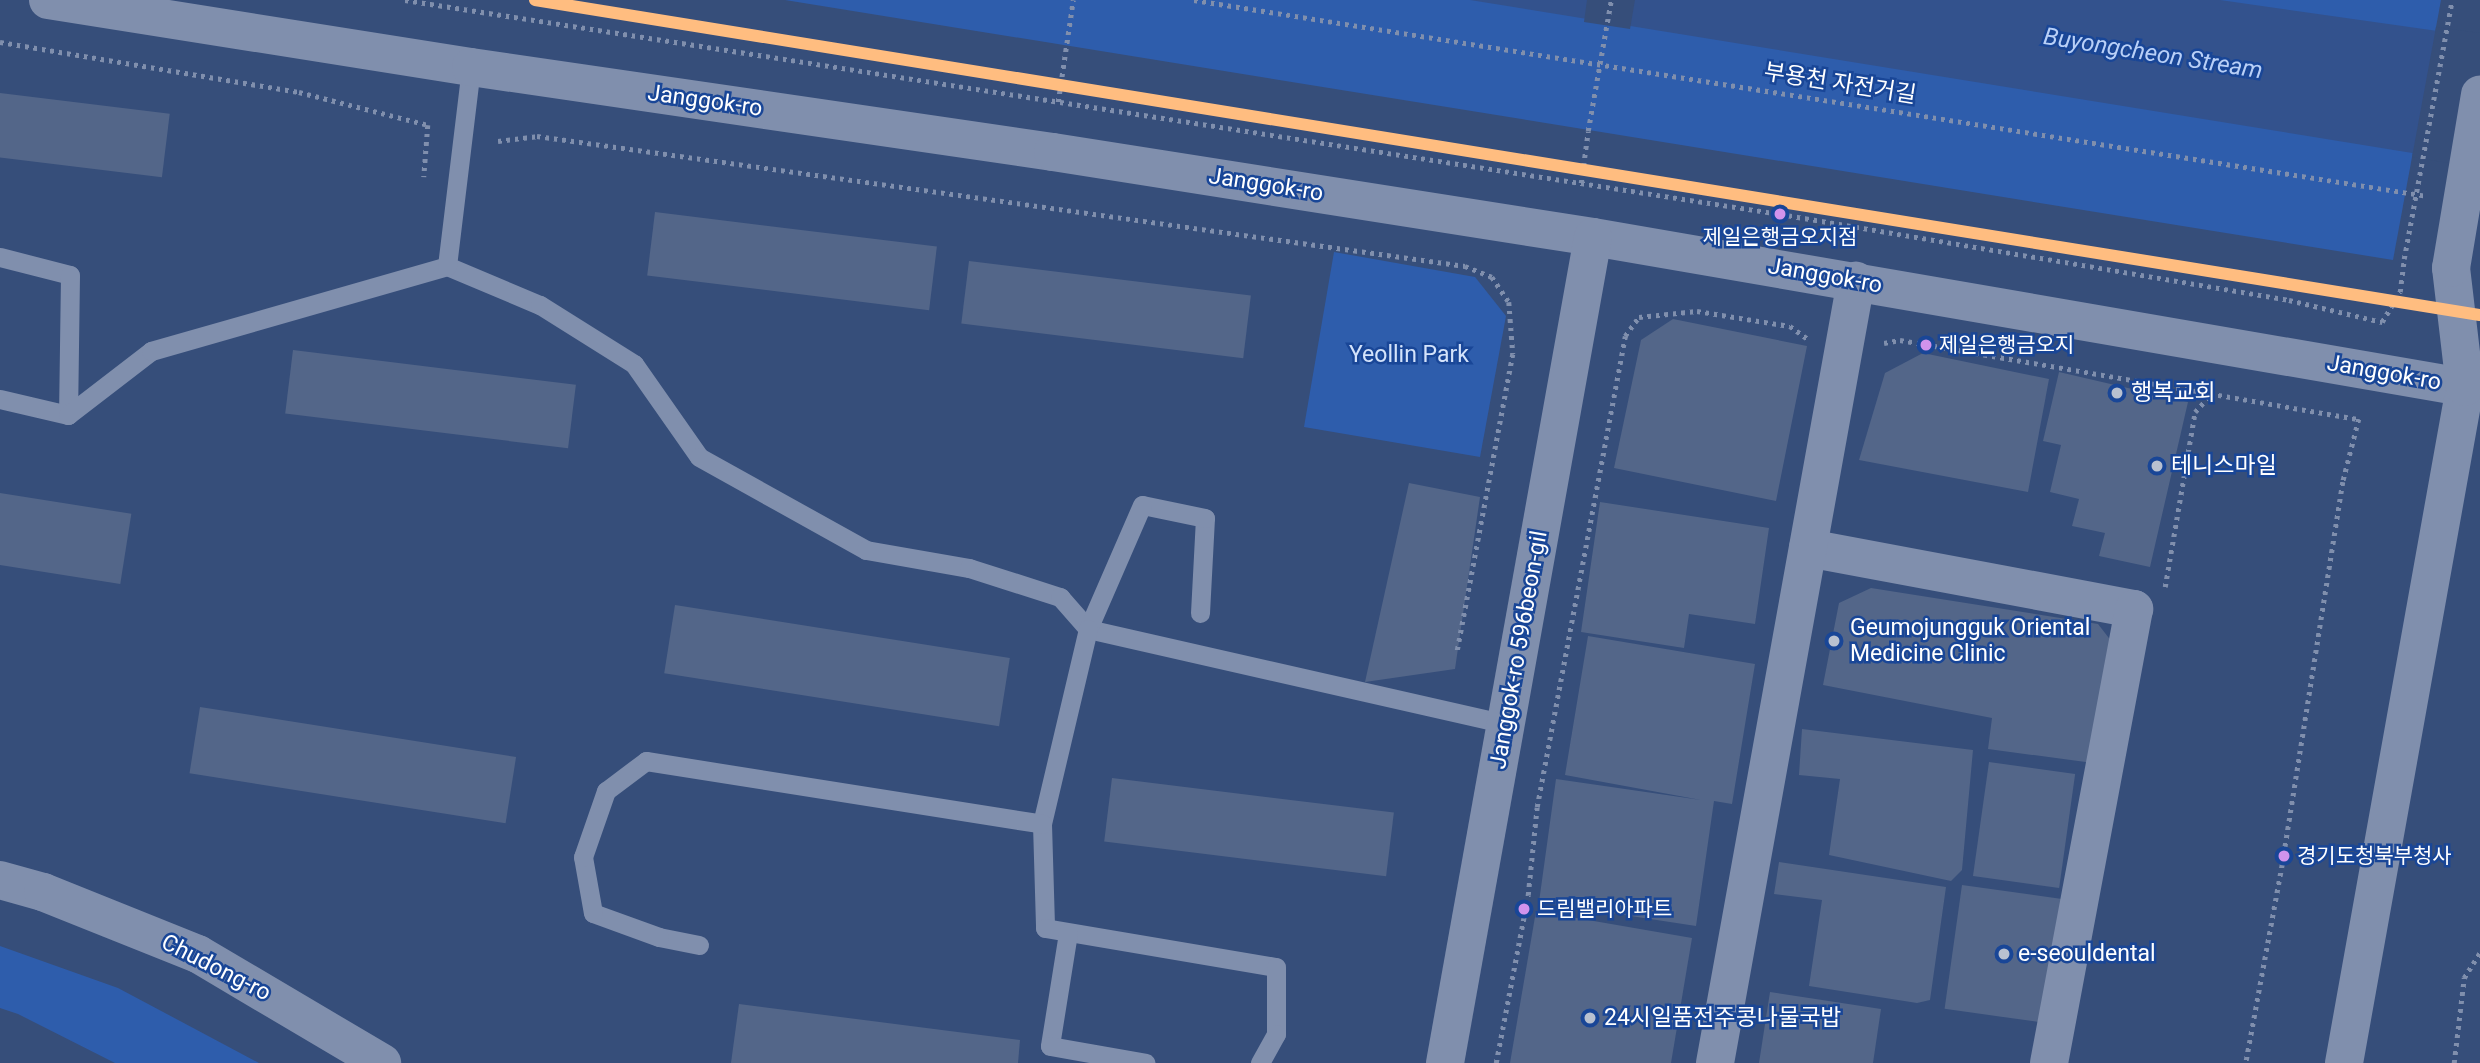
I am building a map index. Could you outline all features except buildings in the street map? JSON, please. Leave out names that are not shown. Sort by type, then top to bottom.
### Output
[{"type":"street","name":"Janggok-ro","points":[[48,0],[471,67],[1053,152],[2475,379]]},
{"type":"street","points":[[2344,1063],[2475,379],[2451,268],[2480,94]]},
{"type":"street","name":"Janggok-ro 596beon-gil","points":[[1445,1063],[1593,237]]},
{"type":"street","points":[[1715,1063],[1856,281]]},
{"type":"street","points":[[1808,548],[2134,609],[2049,1063]]},
{"type":"street","name":"Chudong-ro","points":[[0,880],[43,892],[198,954],[382,1063]]},
{"type":"lane","points":[[447,266],[471,67]]},
{"type":"lane","points":[[0,257],[70,275],[68,415]]},
{"type":"lane","points":[[68,415],[151,351],[447,266],[540,305],[634,364],[699,457],[866,550],[969,568],[1060,597],[1088,629],[1506,724]]},
{"type":"lane","points":[[0,400],[68,415]]},
{"type":"lane","points":[[1200,613],[1205,518],[1142,505],[1088,629],[1042,824],[1045,928],[1276,967],[1276,1034],[1260,1063]]},
{"type":"lane","points":[[699,945],[659,937],[593,913],[583,857],[606,792],[646,761],[1042,824]]},
{"type":"lane","points":[[1068,933],[1050,1046],[1146,1063]]},
{"type":"path","points":[[405,0],[1580,183],[2276,298],[2382,322],[2400,292],[2452,0]]},
{"type":"path","points":[[1058,102],[1073,0]]},
{"type":"path","name":"부용천 자전거길","points":[[1194,0],[2438,198]]},
{"type":"path","points":[[1580,183],[1611,0]]},
{"type":"path","points":[[0,42],[299,92],[428,125],[424,177]]},
{"type":"path","points":[[498,141],[537,136],[1465,267],[1492,277],[1509,302],[1513,354],[1457,653]]},
{"type":"path","points":[[1496,1063],[1528,895],[1537,807],[1625,335],[1639,317],[1696,311],[1790,326],[1818,347]]},
{"type":"path","points":[[1879,344],[1900,340],[2359,419],[2343,482],[2284,856],[2246,1063]]},
{"type":"path","points":[[2454,1063],[2464,978],[2480,952]]},
{"type":"green space","points":[[785,0],[2441,0],[2393,260]]},
{"type":"green space","name":"Yeollin Park","points":[[1334,252],[1475,277],[1506,316],[1480,457],[1304,427]]},
{"type":"green space","points":[[0,946],[118,988],[259,1063],[115,1063],[18,1014],[0,1008]]},
{"type":"water","name":"Buyongcheon Stream","points":[[1470,0],[2220,0],[2480,37],[2480,164]]},
{"type":"pier","points":[[1587,0],[1635,0],[1630,29],[1584,22]]},
{"type":"pier","points":[[2436,27],[2480,33],[2480,168],[2412,157]]},
{"type":"transit line","points":[[535,0],[2480,315]]},
{"type":"place","name":"제일은행금오지점","points":[[1780,214]]},
{"type":"place","name":"제일은행금오지","points":[[1926,345]]},
{"type":"place","name":"행복교회","points":[[2117,393]]},
{"type":"place","name":"테니스마일","points":[[2157,466]]},
{"type":"place","name":"Geumojungguk Oriental Medicine Clinic","points":[[1834,641]]},
{"type":"place","name":"경기도청북부청사","points":[[2284,856]]},
{"type":"place","name":"드림밸리아파트","points":[[1524,909]]},
{"type":"place","name":"e-seouldental","points":[[2004,954]]},
{"type":"place","name":"24시일품전주콩나물국밥","points":[[1590,1018]]}]
